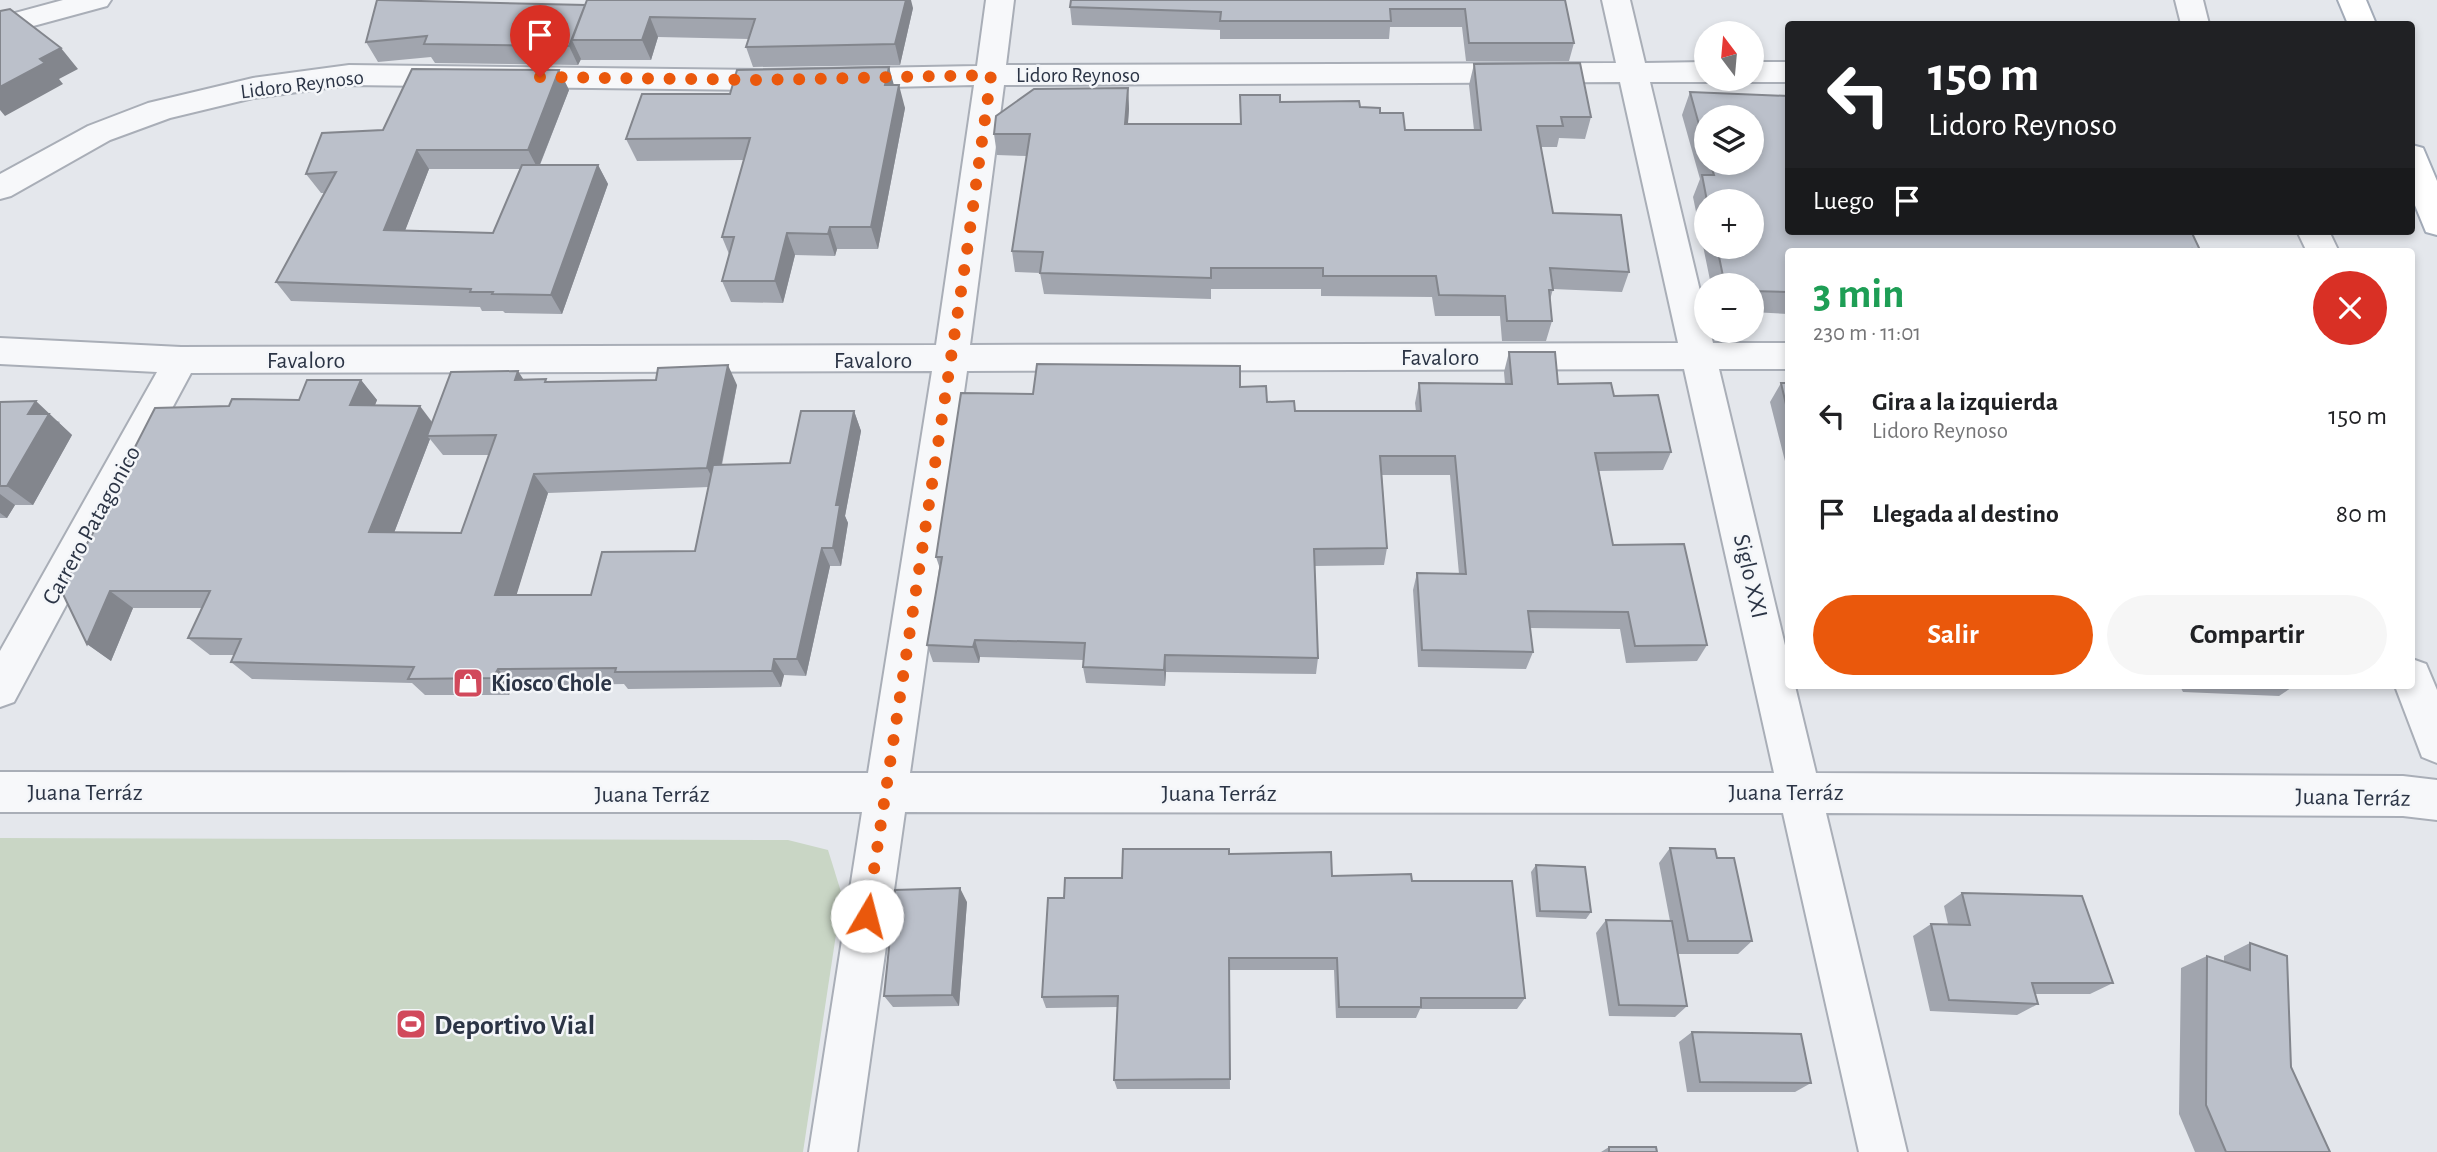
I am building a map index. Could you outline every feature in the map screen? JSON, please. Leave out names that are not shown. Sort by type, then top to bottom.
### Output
[{"type":"main road","points":[[2352,0],[2361,21]]},
{"type":"main road","points":[[2415,164],[2437,224]]},
{"type":"street","points":[[0,26],[97,0]]},
{"type":"street","points":[[833,1152],[951,360],[1000,0]]},
{"type":"street","name":"Siglo XXI","points":[[1616,0],[1883,1152]]},
{"type":"street","points":[[2189,0],[2194,21]]},
{"type":"street","name":"Lidoro Reynoso","points":[[0,188],[98,134],[160,110],[290,81],[349,75],[759,80],[991,75],[1694,72]]},
{"type":"street","points":[[1764,72],[1785,72]]},
{"type":"street","name":"Favaloro","points":[[0,351],[181,360],[1785,356]]},
{"type":"street","name":"Carrero Patagonico","points":[[0,689],[181,360]]},
{"type":"street","points":[[2415,685],[2437,744]]},
{"type":"street","name":"Juana Terráz","points":[[0,792],[1800,792],[2403,796],[2437,800]]},
{"type":"green space","name":"Deportivo Vial","points":[[0,838],[788,840],[828,850],[842,895],[803,1152],[0,1152]]},
{"type":"building","points":[[377,0],[585,5],[569,46],[424,44],[427,36],[366,42]]},
{"type":"building","points":[[587,0],[906,0],[895,44],[746,47],[755,19],[650,17],[642,40],[572,40]]},
{"type":"building","points":[[1071,0],[1565,0],[1574,43],[1469,43],[1465,9],[1390,9],[1391,21],[1220,21],[1221,12],[1070,7]]},
{"type":"building","points":[[10,9],[61,48],[40,59],[45,63],[0,87],[0,11]]},
{"type":"building","points":[[1580,63],[1591,117],[1561,117],[1563,126],[1537,126],[1553,213],[1621,215],[1629,272],[1550,268],[1553,290],[1549,290],[1552,321],[1507,321],[1505,296],[1439,295],[1436,276],[1323,276],[1323,268],[1211,268],[1211,278],[1040,273],[1043,252],[1012,251],[1030,134],[994,134],[996,116],[1034,89],[1128,88],[1125,124],[1241,124],[1240,95],[1280,95],[1280,102],[1359,101],[1360,107],[1380,108],[1380,113],[1403,113],[1405,130],[1481,130],[1474,64]]},
{"type":"building","points":[[889,67],[885,85],[899,85],[871,227],[830,227],[828,234],[787,233],[775,281],[722,281],[734,237],[722,237],[750,138],[626,139],[642,94],[730,94],[737,70]]},
{"type":"building","points":[[412,69],[559,70],[528,150],[417,150],[384,230],[493,233],[522,165],[598,165],[551,295],[492,294],[493,292],[470,292],[471,289],[276,282],[336,172],[306,174],[322,133],[383,130]]},
{"type":"building","points":[[1690,92],[1785,96],[1785,235],[2193,235],[2199,248],[1785,248],[1785,292],[1764,291],[1764,273],[1722,273],[1719,259],[1764,259],[1764,189],[1705,189],[1702,175],[1764,175],[1764,105],[1694,106]]},
{"type":"building","points":[[1509,352],[1555,352],[1558,384],[1611,383],[1614,396],[1658,395],[1671,452],[1595,453],[1613,545],[1684,544],[1707,645],[1635,646],[1628,612],[1528,611],[1533,652],[1422,650],[1417,573],[1466,574],[1455,456],[1380,456],[1387,548],[1314,549],[1318,658],[1165,655],[1164,670],[1083,667],[1085,643],[975,640],[973,647],[927,645],[942,557],[936,557],[961,393],[1033,394],[1037,364],[1240,366],[1240,387],[1266,386],[1267,402],[1294,401],[1295,411],[1421,411],[1419,383],[1512,384]]},
{"type":"building","points":[[728,365],[707,468],[534,474],[495,595],[591,595],[602,552],[695,551],[713,465],[790,463],[801,411],[854,411],[836,505],[840,505],[833,548],[822,548],[797,659],[774,659],[772,671],[615,672],[616,668],[498,669],[493,678],[408,679],[414,667],[231,662],[241,639],[188,638],[210,591],[110,591],[87,644],[61,590],[121,483],[116,484],[155,408],[229,406],[232,399],[299,400],[307,380],[361,380],[350,405],[420,406],[369,532],[461,533],[496,435],[427,436],[451,372],[518,371],[515,380],[546,379],[545,382],[656,380],[658,368]]},
{"type":"building","points":[[1781,383],[1785,383],[1785,400]]},
{"type":"building","points":[[36,401],[28,414],[49,414],[7,486],[0,486],[0,402]]},
{"type":"building","points":[[1670,848],[1715,849],[1717,858],[1734,858],[1752,941],[1688,941]]},
{"type":"building","points":[[1123,849],[1229,849],[1229,854],[1331,852],[1332,876],[1411,874],[1412,881],[1512,881],[1525,998],[1421,998],[1421,1007],[1339,1007],[1337,958],[1229,958],[1230,1079],[1114,1080],[1118,996],[1042,997],[1048,898],[1064,898],[1065,878],[1122,878]]},
{"type":"building","points":[[1536,865],[1585,867],[1591,912],[1540,911]]},
{"type":"building","points":[[960,888],[952,995],[884,996],[895,890]]},
{"type":"building","points":[[1962,893],[2082,896],[2113,983],[2032,983],[2038,1004],[1949,1000],[1931,924],[1970,925]]},
{"type":"building","points":[[1606,920],[1672,921],[1687,1006],[1619,1005]]},
{"type":"building","points":[[2250,943],[2287,956],[2291,1067],[2330,1152],[2226,1152],[2206,1105],[2207,956],[2250,970]]},
{"type":"building","points":[[1692,1032],[1801,1034],[1811,1083],[1700,1082]]},
{"type":"building","points":[[1609,1147],[1656,1147],[1657,1152],[1609,1152]]},
{"type":"place","name":"Kiosco Chole","points":[[468,683]]},
{"type":"place","name":"Deportivo Vial","points":[[411,1024]]},
{"type":"route","points":[[540,77],[759,80],[991,75],[867,916]]}]
